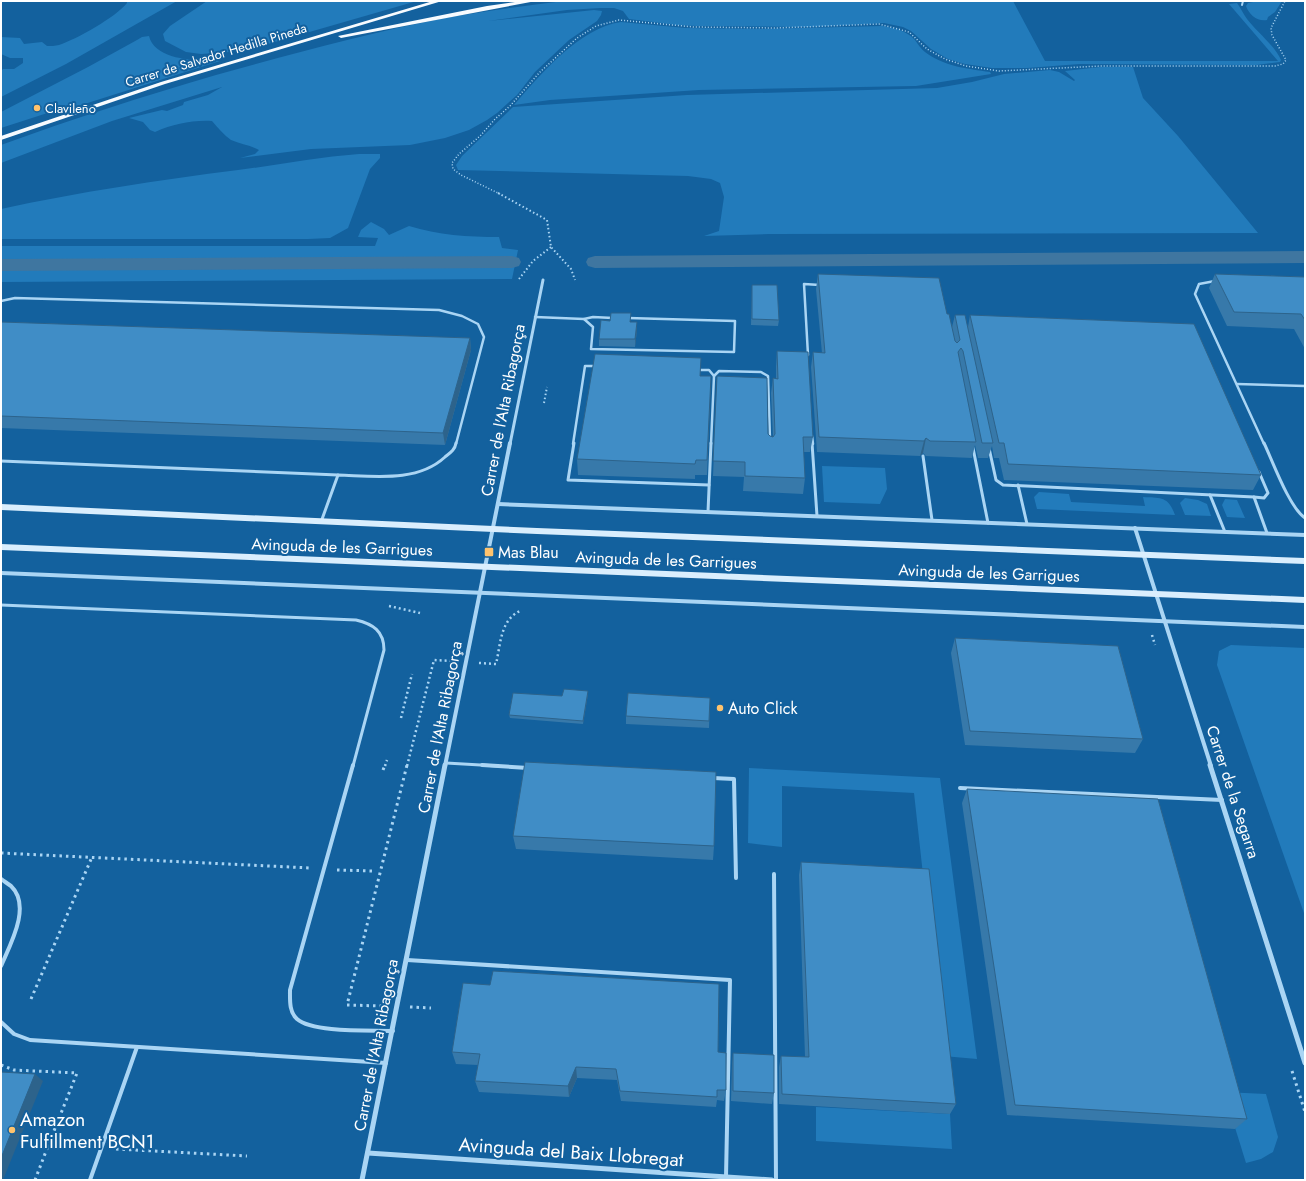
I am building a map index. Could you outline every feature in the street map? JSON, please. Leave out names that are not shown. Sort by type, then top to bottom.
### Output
[{"type":"main road","name":"Carrer de Salvador Hedilla Pineda","points":[[1,138],[40,124],[234,62],[439,1]]},
{"type":"main road","points":[[234,62],[375,29],[533,1]]},
{"type":"street","name":"Carrer de l'Alta Ribagorça","points":[[362,1180],[543,280]]},
{"type":"street","points":[[498,504],[1305,535]]},
{"type":"street","name":"Avinguda de les Garrigues","points":[[1,507],[321,522],[1305,561]]},
{"type":"street","name":"Carrer de la Segarra","points":[[1135,528],[1305,1063]]},
{"type":"street","name":"Avinguda de les Garrigues","points":[[1,547],[1305,600]]},
{"type":"street","points":[[1,573],[1305,627]]},
{"type":"street","name":"Avinguda del Baix Llobregat","points":[[368,1153],[772,1180]]},
{"type":"lane","points":[[1216,281],[1199,284],[1195,294],[1286,491],[1299,514],[1305,518]]},
{"type":"lane","points":[[808,363],[804,284],[826,285]]},
{"type":"lane","points":[[1,301],[15,298],[439,310],[462,316],[478,324],[484,336],[455,448],[441,461],[422,472],[399,476],[338,475],[1,461]]},
{"type":"lane","points":[[535,317],[584,319],[593,317],[617,318]]},
{"type":"lane","points":[[584,319],[594,327],[591,349],[734,352],[734,321],[624,318]]},
{"type":"lane","points":[[600,366],[585,366],[568,480],[709,486]]},
{"type":"lane","points":[[694,369],[709,370],[714,376]]},
{"type":"lane","points":[[708,512],[714,376],[719,371],[760,372],[768,376],[770,442]]},
{"type":"lane","points":[[1237,384],[1305,386]]},
{"type":"lane","points":[[812,433],[817,516]]},
{"type":"lane","points":[[972,442],[988,523]]},
{"type":"lane","points":[[988,443],[996,480],[1003,485],[1264,498],[1268,493],[1256,465]]},
{"type":"lane","points":[[923,456],[932,520]]},
{"type":"lane","points":[[321,522],[338,475]]},
{"type":"lane","points":[[1018,486],[1027,524]]},
{"type":"lane","points":[[1210,495],[1225,532]]},
{"type":"lane","points":[[1254,497],[1267,534]]},
{"type":"lane","points":[[1,605],[356,620],[368,623],[377,629],[385,643],[383,658],[290,990],[290,1007],[296,1017],[311,1026],[393,1031]]},
{"type":"lane","points":[[446,763],[535,768]]},
{"type":"lane","points":[[710,778],[734,779],[736,878]]},
{"type":"lane","points":[[960,788],[1222,800]]},
{"type":"lane","points":[[774,874],[776,1180]]},
{"type":"lane","points":[[1,879],[5,881],[16,894],[20,911],[16,931],[1,966]]},
{"type":"lane","points":[[407,960],[730,980],[726,1177]]},
{"type":"lane","points":[[1,1022],[19,1038],[30,1040],[386,1063]]},
{"type":"lane","points":[[90,1180],[137,1047]]},
{"type":"path","points":[[575,280],[571,269],[551,247],[547,220],[502,195],[461,175],[453,169],[452,163],[459,154],[480,136],[495,119],[510,106],[550,62],[578,38],[596,26],[619,20],[687,26],[768,28],[879,24],[909,32],[928,49],[945,59],[966,66],[999,71],[1101,66],[1259,67],[1283,64],[1286,60],[1272,35],[1272,28],[1285,1]]},
{"type":"path","points":[[519,279],[524,270],[538,254],[551,247]]},
{"type":"path","points":[[544,402],[547,387]]},
{"type":"path","points":[[389,606],[420,613]]},
{"type":"path","points":[[401,718],[412,674]]},
{"type":"path","points":[[383,770],[387,760]]},
{"type":"path","points":[[1,853],[373,871]]},
{"type":"path","points":[[31,999],[92,857]]},
{"type":"path","points":[[35,1180],[48,1146]]},
{"type":"shaded area","points":[[127,1],[177,1],[66,64],[1,97],[1,71],[3,69],[14,69],[23,63],[23,58],[10,58],[1,54],[1,37],[20,38],[24,44],[42,42],[47,46],[59,45],[86,33],[105,21],[122,9]]},
{"type":"shaded area","points":[[207,1],[417,1],[244,51],[201,54],[186,52],[165,41],[163,34],[170,26]]},
{"type":"shaded area","points":[[564,1],[1013,1],[1045,61],[1278,61],[1229,4],[1237,3],[1247,19],[1275,50],[1281,60],[1280,62],[1256,65],[1080,64],[1027,68],[992,68],[965,64],[948,59],[931,49],[911,31],[903,27],[884,23],[808,27],[697,26],[629,19],[623,11],[614,8],[567,10],[488,21],[594,10],[602,11],[597,21],[569,40],[535,72],[517,95],[497,113],[469,130],[445,138],[410,145],[311,149],[240,158],[255,154],[259,150],[231,140],[223,134],[212,121],[183,123],[155,132],[150,130],[143,122],[129,118],[162,110],[167,111],[183,105],[184,102],[208,95],[222,87],[112,121],[1,163],[1,145],[108,108],[216,75],[387,30],[475,13]]},
{"type":"shaded area","points":[[1258,1],[1282,1],[1275,12],[1268,17],[1267,20],[1260,20],[1249,12],[1246,6],[1248,3]]},
{"type":"shaded area","points":[[621,22],[686,28],[760,29],[882,26],[908,34],[924,51],[940,61],[973,70],[990,72],[991,74],[916,86],[699,90],[550,100],[514,105],[562,54],[576,43],[590,33],[605,26]]},
{"type":"shaded area","points":[[149,36],[153,44],[168,55],[178,58],[220,61],[75,107],[63,108],[1,128],[1,112],[142,37]]},
{"type":"shaded area","points":[[1100,67],[1133,67],[1143,98],[1178,136],[1258,233],[769,234],[704,236],[719,231],[724,197],[720,183],[711,179],[688,176],[458,170],[456,165],[462,156],[513,107],[687,95],[937,88],[972,82],[1004,74],[1050,70],[1059,72],[1074,81],[1075,80],[1065,71]]},
{"type":"shaded area","points":[[359,154],[380,154],[380,158],[370,169],[348,228],[330,238],[1,239],[1,209],[60,197],[149,182]]},
{"type":"shaded area","points":[[371,222],[384,229],[389,235],[409,226],[431,232],[453,235],[499,237],[502,248],[518,250],[512,279],[1,282],[1,246],[375,246],[378,238],[358,237],[361,230]]},
{"type":"shaded area","points":[[822,466],[885,468],[887,489],[880,504],[824,502]]},
{"type":"shaded area","points":[[1039,492],[1069,494],[1071,502],[1145,506],[1143,497],[1159,498],[1170,504],[1175,515],[1037,509],[1034,497]]},
{"type":"shaded area","points":[[1185,498],[1198,500],[1207,504],[1211,516],[1185,515],[1180,503]]},
{"type":"shaded area","points":[[1225,499],[1237,500],[1245,518],[1227,517],[1222,505]]},
{"type":"shaded area","points":[[1231,645],[1305,648],[1305,916],[1217,665],[1219,651]]},
{"type":"shaded area","points":[[749,768],[940,778],[977,1059],[943,1056],[914,793],[782,786],[782,847],[748,843]]},
{"type":"shaded area","points":[[1224,1092],[1266,1094],[1278,1137],[1273,1152],[1261,1159],[1246,1163]]},
{"type":"shaded area","points":[[816,1107],[950,1114],[952,1149],[816,1141]]},
{"type":"building","points":[[818,274],[939,278],[947,314],[949,314],[955,341],[957,343],[960,340],[955,315],[965,315],[993,443],[982,443],[963,351],[961,348],[958,352],[976,442],[930,441],[926,438],[924,441],[819,437],[813,352],[825,353]]},
{"type":"building","points":[[1215,274],[1305,277],[1305,320],[1301,314],[1234,312]]},
{"type":"building","points":[[752,285],[777,285],[779,320],[752,319]]},
{"type":"building","points":[[611,313],[631,313],[630,322],[637,322],[635,339],[599,339],[601,320],[610,321]]},
{"type":"building","points":[[970,315],[1194,324],[1261,475],[1008,464],[1004,443],[999,443]]},
{"type":"building","points":[[1,322],[470,338],[443,433],[1,416]]},
{"type":"building","points":[[777,351],[808,352],[813,437],[803,437],[805,478],[745,476],[745,462],[713,461],[717,376],[767,378],[768,434],[773,437],[775,434],[773,378],[778,379]]},
{"type":"building","points":[[595,354],[701,358],[700,376],[711,376],[707,460],[696,460],[695,464],[577,459]]},
{"type":"building","points":[[955,638],[1118,646],[1143,739],[970,731]]},
{"type":"building","points":[[564,689],[588,691],[583,721],[509,715],[513,693],[562,696]]},
{"type":"building","points":[[628,693],[710,698],[709,721],[626,716]]},
{"type":"building","points":[[525,762],[716,772],[714,846],[513,836]]},
{"type":"building","points":[[967,789],[1158,799],[1247,1119],[1015,1105]]},
{"type":"building","points":[[801,862],[929,869],[956,1104],[782,1094],[781,1056],[809,1057]]},
{"type":"building","points":[[493,971],[719,984],[718,1052],[726,1053],[726,1090],[717,1090],[717,1097],[620,1091],[616,1069],[576,1067],[568,1086],[475,1081],[480,1054],[452,1052],[463,983],[490,985]]},
{"type":"building","points":[[733,1053],[774,1055],[774,1093],[733,1091]]},
{"type":"building","points":[[1,1072],[35,1074],[1,1158]]},
{"type":"waterway","points":[[595,262],[1305,257]]},
{"type":"waterway","points":[[1,265],[512,262]]},
{"type":"place","name":"Clavileño","points":[[37,108]]},
{"type":"place","name":"Mas Blau","points":[[489,552]]},
{"type":"place","name":"Auto Click","points":[[720,708]]},
{"type":"place","name":"Amazon Fulfillment BCN1","points":[[12,1130]]}]
